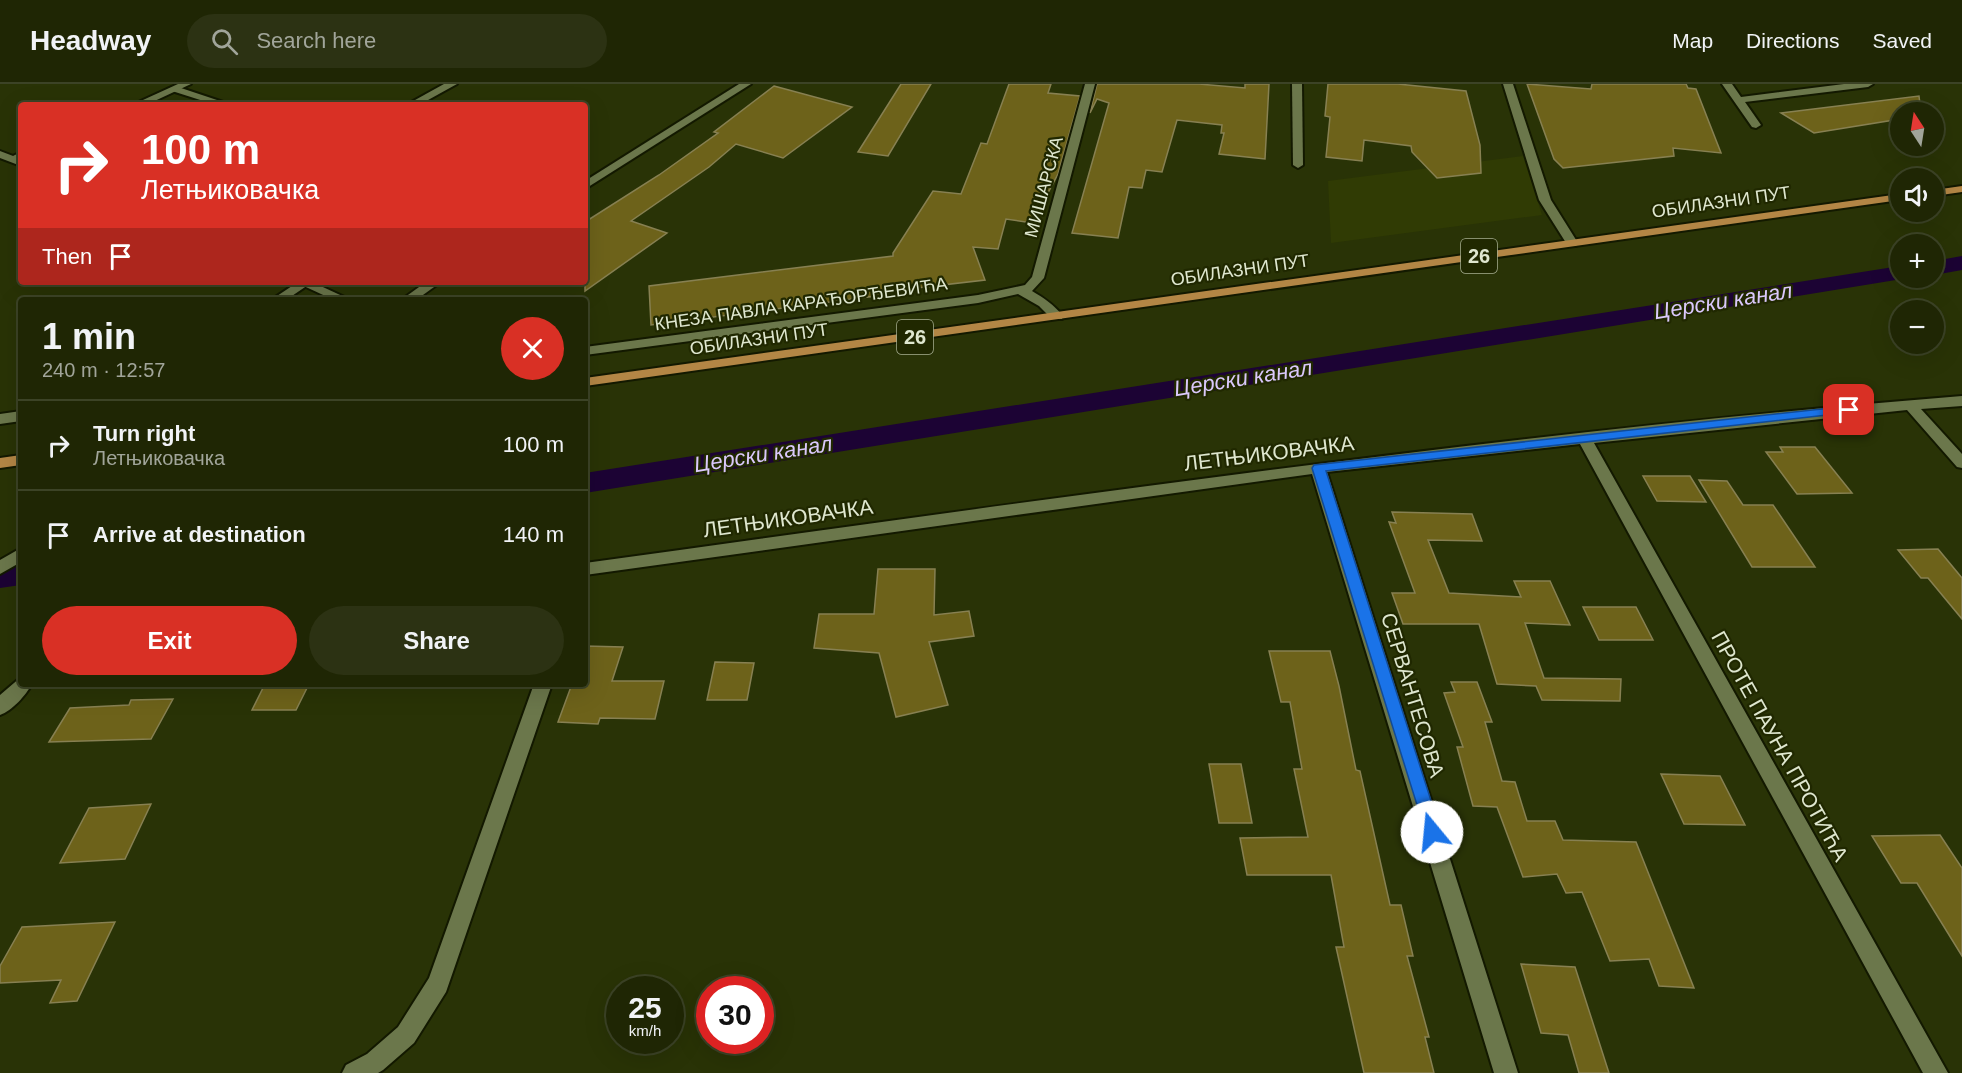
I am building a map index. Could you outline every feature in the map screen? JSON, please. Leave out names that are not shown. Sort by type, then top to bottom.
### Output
[{"type":"main road","points":[[1944,192],[1962,189]]},
{"type":"main road","name":"ОБИЛАЗНИ ПУТ","points":[[588,382],[1890,198]]},
{"type":"main road","points":[[0,463],[18,461]]},
{"type":"street","points":[[144,102],[186,84]]},
{"type":"street","points":[[417,102],[453,84]]},
{"type":"street","points":[[588,184],[746,84]]},
{"type":"street","name":"МИШАРСКА","points":[[1022,291],[1034,285],[1038,278],[1090,84]]},
{"type":"street","points":[[1297,84],[1298,165]]},
{"type":"street","points":[[1508,84],[1545,200],[1556,221],[1572,243]]},
{"type":"street","points":[[1727,84],[1756,125]]},
{"type":"street","points":[[1738,100],[1868,84]]},
{"type":"street","points":[[175,89],[217,102]]},
{"type":"street","points":[[0,154],[18,159]]},
{"type":"street","points":[[282,297],[300,285]]},
{"type":"street","points":[[308,285],[338,297]]},
{"type":"street","points":[[412,297],[430,285]]},
{"type":"street","points":[[1022,291],[1044,303],[1057,316]]},
{"type":"street","name":"КНЕЗА ПАВЛА КАРАЂОРЂЕВИЋА","points":[[588,351],[966,301],[1022,291]]},
{"type":"street","name":"ЛЕТЊИКОВАЧКА","points":[[588,569],[1318,468],[1962,401]]},
{"type":"street","points":[[1910,405],[1962,463]]},
{"type":"street","points":[[0,419],[18,416]]},
{"type":"street","name":"ПРОТЕ ПАУНА ПРОТИЋА","points":[[1585,440],[1936,1073]]},
{"type":"street","name":"СЕРВАНТЕСОВА","points":[[1318,468],[1506,1073]]},
{"type":"street","points":[[0,568],[18,556]]},
{"type":"street","points":[[0,708],[20,687]]},
{"type":"street","points":[[354,1073],[375,1062],[406,1035],[438,984],[542,687]]},
{"type":"shaded area","points":[[1523,156],[1542,215],[1331,243],[1328,181]]},
{"type":"building","points":[[901,84],[931,84],[888,156],[858,152]]},
{"type":"building","points":[[1009,84],[1051,84],[1048,93],[1080,96],[1058,174],[1032,223],[1006,219],[998,249],[973,247],[985,280],[882,292],[883,295],[651,325],[649,286],[893,256],[933,191],[961,194],[981,143],[987,144]]},
{"type":"building","points":[[1097,84],[1199,84],[1245,88],[1245,84],[1269,84],[1265,159],[1219,154],[1224,133],[1221,133],[1222,125],[1177,120],[1162,172],[1146,170],[1142,188],[1129,187],[1118,238],[1072,233],[1109,103],[1097,99],[1090,113]]},
{"type":"building","points":[[1328,84],[1398,84],[1466,91],[1480,145],[1481,173],[1437,178],[1412,152],[1411,146],[1364,140],[1362,161],[1326,157],[1330,117],[1325,116]]},
{"type":"building","points":[[1527,84],[1591,89],[1592,84],[1686,84],[1688,88],[1696,89],[1721,153],[1673,148],[1674,156],[1563,168],[1554,159]]},
{"type":"building","points":[[774,86],[852,107],[783,158],[736,144],[709,167],[631,221],[667,233],[585,291],[585,285],[588,285],[588,220],[659,175],[718,133],[714,132]]},
{"type":"building","points":[[1919,96],[1920,102],[1890,102],[1890,121],[1814,133],[1781,113]]},
{"type":"building","points":[[1780,447],[1815,447],[1852,493],[1797,494],[1766,452],[1783,452]]},
{"type":"building","points":[[1643,476],[1690,476],[1706,502],[1657,501]]},
{"type":"building","points":[[1699,480],[1727,481],[1743,505],[1773,505],[1815,567],[1752,567]]},
{"type":"building","points":[[1392,512],[1472,514],[1482,541],[1428,540],[1449,593],[1521,597],[1514,581],[1550,581],[1570,625],[1525,623],[1544,678],[1621,679],[1620,701],[1542,700],[1536,686],[1497,684],[1479,624],[1403,624],[1392,593],[1415,593],[1389,522],[1396,523]]},
{"type":"building","points":[[1938,549],[1962,578],[1962,619],[1928,578],[1921,578],[1898,550]]},
{"type":"building","points":[[878,569],[935,569],[934,615],[969,611],[974,636],[929,642],[948,705],[896,717],[879,653],[814,648],[819,614],[874,614]]},
{"type":"building","points":[[1583,607],[1636,607],[1653,640],[1599,640]]},
{"type":"building","points":[[588,646],[623,647],[612,681],[664,681],[655,719],[600,718],[598,724],[558,722],[571,687],[588,687]]},
{"type":"building","points":[[1269,651],[1330,651],[1356,770],[1360,771],[1390,905],[1401,905],[1413,956],[1407,956],[1429,1037],[1425,1037],[1434,1073],[1364,1073],[1336,947],[1344,947],[1331,875],[1247,875],[1240,838],[1308,837],[1294,769],[1302,769],[1290,702],[1281,702]]},
{"type":"building","points":[[715,662],[754,663],[747,700],[707,700]]},
{"type":"building","points":[[1451,682],[1477,682],[1492,722],[1485,722],[1502,781],[1515,782],[1527,821],[1555,821],[1563,840],[1636,842],[1694,988],[1659,986],[1649,959],[1610,961],[1582,892],[1566,893],[1557,874],[1523,877],[1497,807],[1473,806],[1457,747],[1463,747],[1444,693],[1455,692]]},
{"type":"building","points":[[264,687],[308,687],[296,710],[252,710]]},
{"type":"building","points":[[173,699],[151,739],[49,742],[70,708],[129,705],[131,700]]},
{"type":"building","points":[[1209,764],[1241,764],[1252,823],[1219,823]]},
{"type":"building","points":[[1661,774],[1720,776],[1745,825],[1684,824]]},
{"type":"building","points":[[151,804],[125,859],[60,863],[89,808]]},
{"type":"building","points":[[1940,835],[1962,868],[1962,956],[1917,883],[1901,883],[1872,836]]},
{"type":"building","points":[[115,922],[77,1001],[50,1003],[61,980],[0,983],[0,966],[22,927]]},
{"type":"building","points":[[1521,964],[1575,967],[1609,1073],[1579,1073],[1568,1035],[1541,1033]]},
{"type":"waterway","name":"Церски канал","points":[[1944,266],[1962,263]]},
{"type":"waterway","name":"Церски канал","points":[[588,483],[1890,275]]},
{"type":"waterway","name":"Церски канал","points":[[0,576],[18,573]]},
{"type":"route","points":[[1432,832],[1318,468],[1849,410]]}]
